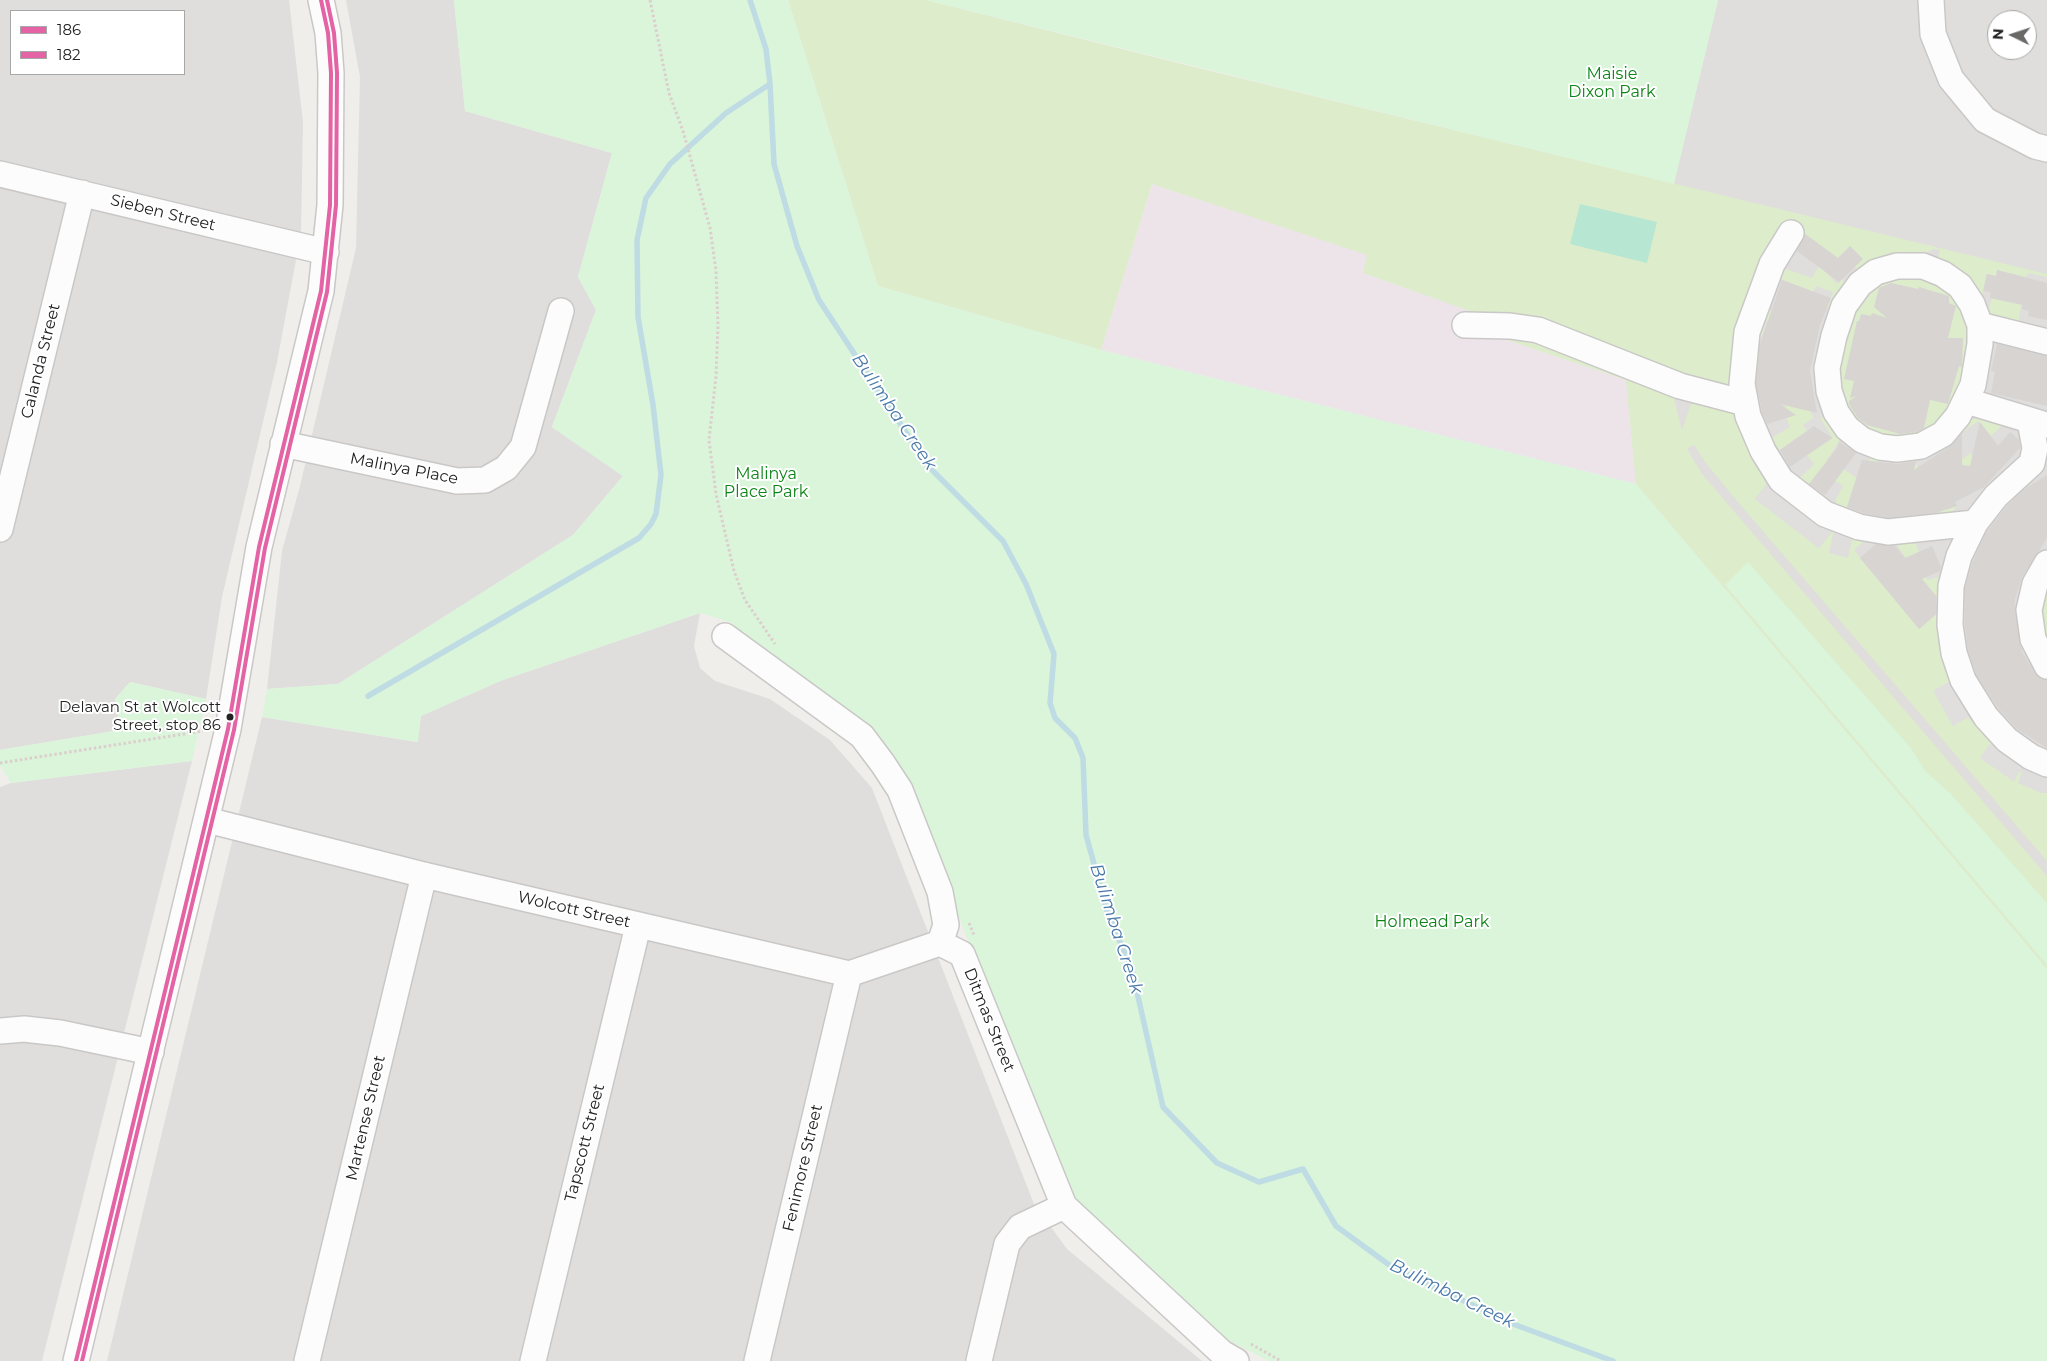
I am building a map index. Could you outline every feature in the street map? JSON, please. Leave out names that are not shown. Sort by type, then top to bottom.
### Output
[{"type":"street","points":[[76,1361],[228,730],[257,557],[321,291],[330,205],[331,73],[328,33],[322,0]]},
{"type":"street","points":[[1931,0],[1933,34],[1951,79],[1985,120],[2035,146],[2047,149]]},
{"type":"street","name":"Sieben Street","points":[[0,174],[326,252]]},
{"type":"street","name":"Calanda Street","points":[[0,529],[82,193]]},
{"type":"street","points":[[1791,233],[1772,264],[1747,332],[1742,384],[1748,416],[1763,452],[1781,480],[1824,514],[1859,527],[1888,532],[1975,523]]},
{"type":"street","points":[[1897,266],[1922,266],[1943,274],[1960,286],[1972,304],[1980,325],[1980,344],[1973,385],[1967,401],[1958,416],[1943,434],[1921,446],[1897,449],[1880,447],[1862,440],[1846,428],[1836,412],[1829,391],[1827,368],[1834,336],[1844,306],[1860,284],[1876,272],[1897,266]]},
{"type":"street","name":"Malinya Place","points":[[283,444],[457,481],[485,480],[506,468],[523,447],[561,311]]},
{"type":"street","points":[[1465,325],[1510,326],[1538,330],[1680,386],[1745,403]]},
{"type":"street","points":[[1980,325],[2047,342]]},
{"type":"street","points":[[1967,401],[2039,423],[2032,464],[1996,496],[1975,523],[1959,556],[1951,586],[1950,624],[1954,653],[1963,680],[1986,717],[2006,740],[2031,757],[2047,764]]},
{"type":"street","points":[[2023,474],[2047,462]]},
{"type":"street","points":[[2047,562],[2035,584],[2029,610],[2033,639],[2047,666]]},
{"type":"street","points":[[726,636],[862,736],[900,790],[940,892],[946,925],[940,943],[849,974]]},
{"type":"street","name":"Wolcott Street","points":[[207,820],[424,875],[849,974]]},
{"type":"street","name":"Martense Street","points":[[307,1361],[424,875]]},
{"type":"street","name":"Tapscott Street","points":[[533,1361],[638,926]]},
{"type":"street","name":"Ditmas Street","points":[[940,943],[962,954],[1064,1206],[1225,1358]]},
{"type":"street","name":"Fenimore Street","points":[[757,1361],[849,974]]},
{"type":"street","points":[[0,1031],[24,1029],[60,1032],[151,1052]]},
{"type":"street","points":[[979,1361],[1007,1244],[1020,1227],[1064,1206]]},
{"type":"path","points":[[650,0],[669,93],[692,160]]},
{"type":"path","points":[[0,763],[203,731]]},
{"type":"shaded area","points":[[0,0],[289,0],[303,122],[301,233],[277,362],[222,597],[206,699],[130,682],[115,699],[120,730],[0,750]]},
{"type":"shaded area","points":[[346,0],[454,0],[465,111],[612,153],[578,277],[596,310],[552,427],[623,476],[573,535],[338,684],[267,689],[282,551],[300,486],[356,248],[360,77]]},
{"type":"shaded area","points":[[1718,0],[2047,0],[2047,969],[1636,484],[1626,380]]},
{"type":"shaded area","points":[[1152,184],[1368,255],[1363,273],[1496,320],[1490,334],[1626,380],[1636,484],[1101,350]]},
{"type":"shaded area","points":[[1770,480],[1834,529],[1819,548],[1755,499]]},
{"type":"shaded area","points":[[700,613],[694,646],[700,668],[715,681],[770,699],[830,740],[872,788],[1034,1204],[1067,1249],[1202,1361],[107,1361],[262,717],[417,742],[421,716],[500,681]]},
{"type":"shaded area","points":[[1954,679],[1973,714],[1953,726],[1933,691]]},
{"type":"shaded area","points":[[1994,739],[2024,763],[2014,781],[1980,758]]},
{"type":"shaded area","points":[[192,761],[42,1361],[0,1361],[0,787],[11,783]]},
{"type":"green space","name":"Holmead Park","points":[[454,0],[788,0],[878,286],[1101,350],[1636,484],[2047,969],[2047,1361],[1269,1361],[1222,1337],[1072,1201],[906,784],[745,639],[730,622],[700,613],[500,681],[421,716],[418,742],[262,717],[267,689],[338,684],[573,535],[623,476],[552,427],[596,310],[578,277],[612,153],[465,111]]},
{"type":"green space","points":[[788,0],[926,0],[2047,274],[2047,277],[2028,273],[2026,277],[1997,270],[1996,276],[1987,274],[1983,293],[1977,297],[1967,283],[1950,269],[1949,263],[1938,258],[1940,250],[1933,249],[1924,254],[1925,258],[1892,258],[1858,272],[1855,266],[1862,258],[1850,246],[1825,271],[1837,284],[1842,280],[1847,282],[1834,308],[1827,307],[1833,292],[1816,286],[1803,317],[1812,321],[1810,326],[1803,325],[1795,359],[1803,361],[1800,379],[1792,381],[1797,408],[1809,406],[1813,418],[1803,425],[1818,448],[1833,438],[1820,418],[1828,415],[1843,435],[1826,462],[1834,467],[1836,464],[1857,478],[1874,453],[1879,459],[1877,482],[1905,485],[1908,460],[1899,459],[1897,463],[1893,458],[1913,456],[1926,489],[1953,478],[1942,449],[1936,451],[1935,448],[1953,436],[1964,423],[1977,418],[2004,424],[1991,436],[1978,421],[1950,442],[1963,459],[1970,453],[1976,460],[1989,450],[1991,453],[1986,459],[1992,464],[1960,480],[1962,483],[1925,497],[1930,514],[1957,506],[1950,514],[1924,521],[1920,515],[1916,495],[1902,497],[1902,493],[1890,492],[1888,521],[1880,522],[1877,513],[1880,496],[1866,493],[1867,490],[1854,486],[1846,511],[1865,517],[1852,517],[1836,511],[1836,499],[1843,486],[1830,477],[1833,473],[1823,466],[1807,487],[1815,494],[1809,494],[1798,484],[1798,480],[1814,464],[1803,450],[1806,447],[1799,437],[1777,452],[1788,469],[1775,456],[1768,443],[1771,438],[1790,427],[1784,412],[1787,411],[1783,398],[1758,406],[1764,426],[1760,425],[1753,403],[1759,398],[1777,395],[1778,380],[1782,380],[1784,367],[1756,364],[1755,385],[1751,380],[1754,355],[1781,356],[1785,338],[1789,339],[1792,327],[1766,321],[1761,340],[1759,334],[1764,311],[1768,310],[1788,316],[1795,298],[1800,299],[1804,288],[1778,278],[1775,280],[1780,267],[1812,278],[1828,251],[1804,233],[1802,235],[1792,220],[1783,226],[1764,260],[1745,313],[1735,362],[1734,394],[1723,394],[1624,361],[1620,372],[1667,388],[1673,395],[1682,431],[1690,406],[1700,399],[1725,407],[1738,418],[1746,440],[1770,480],[1755,499],[1819,548],[1834,529],[1829,553],[1848,558],[1853,536],[1867,539],[1854,550],[1880,582],[1907,560],[1894,541],[1915,541],[1919,552],[1913,555],[1921,571],[1928,580],[1942,576],[1944,579],[1941,595],[1938,598],[1920,577],[1895,599],[1919,629],[1939,612],[1945,657],[1954,679],[1934,691],[1953,726],[1968,717],[1991,743],[1981,758],[2013,781],[2019,771],[2022,772],[2018,783],[2041,793],[2047,793],[2047,861],[1737,501],[1705,462],[1695,446],[1692,445],[1687,449],[1702,474],[2047,876],[2047,969],[1636,484],[1626,380],[1489,334],[1495,320],[1363,273],[1367,255],[1152,184],[1101,350],[878,286]]},
{"type":"green space","name":"Maisie Dixon Park","points":[[926,0],[1718,0],[1674,184]]},
{"type":"green space","points":[[1580,204],[1657,222],[1647,263],[1570,244]]},
{"type":"green space","points":[[1913,274],[1947,288],[1969,321],[1968,368],[1947,418],[1920,436],[1884,439],[1858,426],[1836,388],[1847,321],[1865,290],[1878,282]]},
{"type":"green space","points":[[1992,298],[2021,305],[2018,326],[1987,314]]},
{"type":"green space","points":[[1748,562],[1911,748],[1925,771],[1950,793],[2047,903],[2047,965],[1725,585]]},
{"type":"green space","points":[[2047,577],[2047,648],[2039,627]]},
{"type":"green space","points":[[130,682],[206,699],[192,761],[11,783],[0,766],[0,750],[120,730],[115,699]]},
{"type":"building","points":[[1805,234],[1838,258],[1850,246],[1863,259],[1839,282],[1797,251]]},
{"type":"building","points":[[1997,270],[2047,283],[2047,320],[2028,316],[2029,311],[2022,309],[2023,305],[1990,298],[1991,292],[1983,291],[1987,274],[1996,276]]},
{"type":"building","points":[[1782,280],[1831,298],[1820,325],[1810,371],[1817,413],[1780,404],[1796,415],[1767,424],[1762,412],[1756,383],[1760,344]]},
{"type":"building","points":[[1891,283],[1918,289],[1919,287],[1949,296],[1949,303],[1956,306],[1948,338],[1963,338],[1962,367],[1959,366],[1948,404],[1930,400],[1924,428],[1917,432],[1900,434],[1867,425],[1858,418],[1849,404],[1849,401],[1857,396],[1850,398],[1854,381],[1844,379],[1857,321],[1859,321],[1861,314],[1871,316],[1872,313],[1887,318],[1874,307],[1879,288]]},
{"type":"building","points":[[1997,344],[2047,356],[2047,406],[1991,393],[1995,372],[1991,371]]},
{"type":"building","points":[[1980,422],[1998,446],[2010,432],[2019,440],[2020,448],[1984,487],[1955,502],[1957,506],[1936,513],[1888,518],[1863,513],[1847,507],[1862,460],[1898,464],[1916,461],[1914,470],[1950,446],[1962,434],[1962,465],[1970,466]]},
{"type":"building","points":[[1814,426],[1832,438],[1790,467],[1780,450]]},
{"type":"building","points":[[1839,442],[1856,453],[1825,495],[1809,484],[1838,447]]},
{"type":"building","points":[[2047,475],[2047,538],[2022,577],[2015,599],[2015,612],[2022,652],[2035,673],[2040,678],[2047,680],[2047,748],[2017,729],[1998,708],[1976,674],[1968,650],[1965,625],[1965,588],[1973,561],[1985,534],[2007,506],[2023,490]]},
{"type":"building","points":[[1876,544],[1895,546],[1905,558],[1932,546],[1941,567],[1940,571],[1922,579],[1936,596],[1936,614],[1919,629],[1860,558]]},
{"type":"waterway","name":"Bulimba Creek","points":[[750,0],[766,49],[770,84],[774,164],[797,246],[819,300],[928,466],[1003,541],[1026,584],[1054,654],[1050,703],[1055,718],[1075,738],[1083,758],[1086,835],[1107,911],[1132,970],[1163,1107],[1217,1163],[1259,1182],[1303,1169],[1336,1226],[1392,1267],[1513,1324],[1613,1361]]},
{"type":"waterway","points":[[368,696],[639,538],[651,524],[656,514],[661,475],[653,405],[638,317],[637,240],[646,198],[670,164],[726,113],[770,84]]},
{"type":"transit line","name":"186","points":[[76,1361],[228,729],[259,547],[321,291],[330,205],[331,73],[328,33],[321,0]]},
{"type":"transit line","name":"182","points":[[82,1361],[234,730],[265,548],[327,292],[336,205],[337,73],[334,33],[327,0]]},
{"type":"place","name":"Delavan St at Wolcott Street, stop 86","points":[[230,717]]},
{"type":"park label","name":"Malinya Place Park","points":[[766,483]]}]
